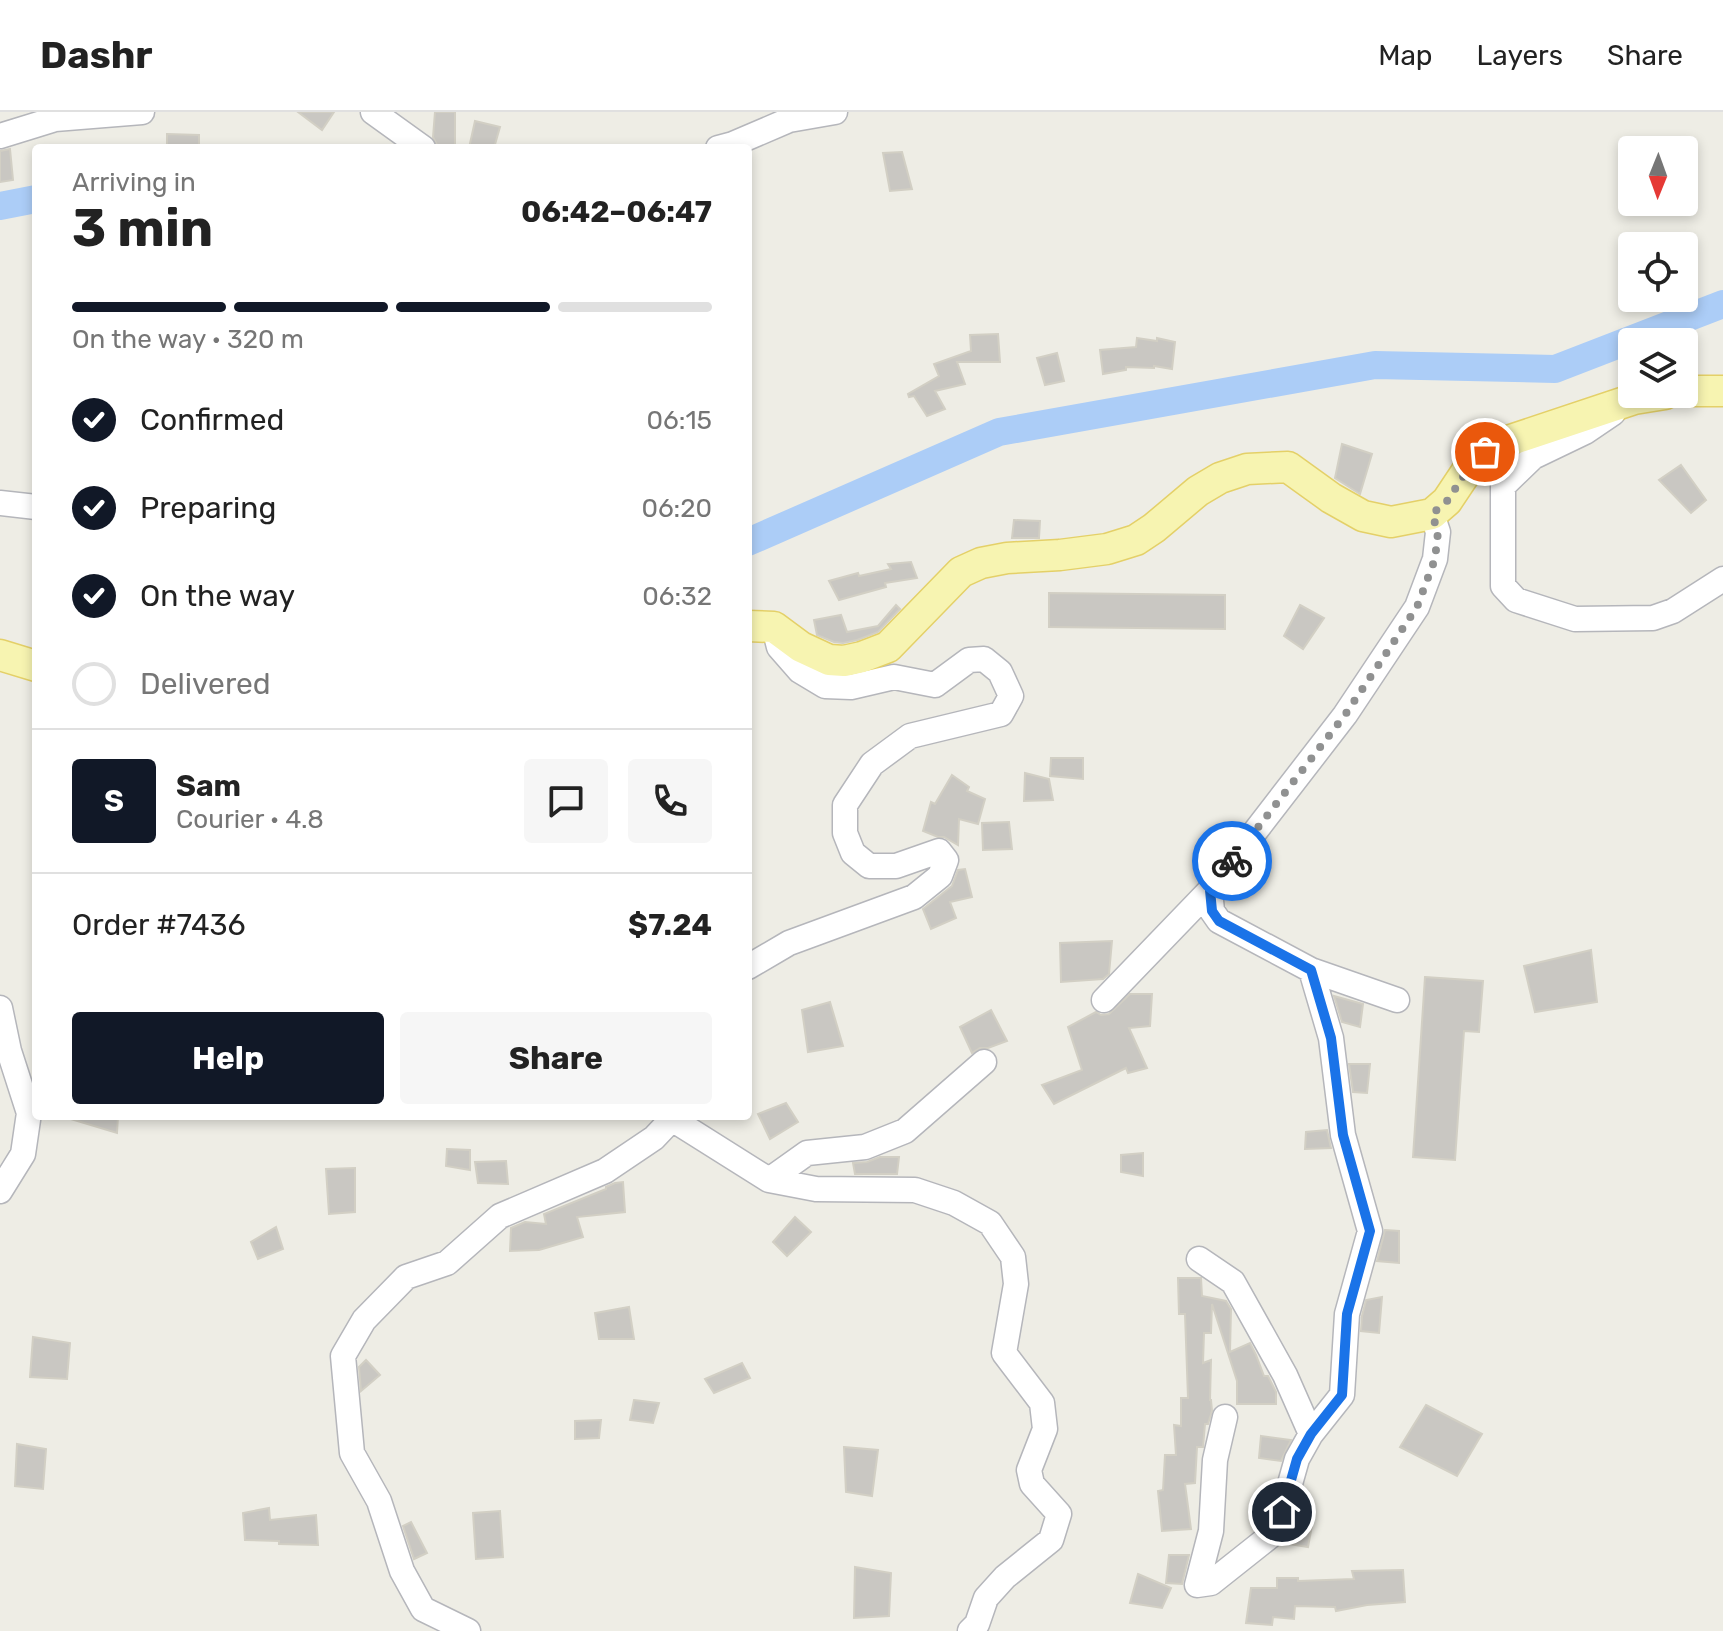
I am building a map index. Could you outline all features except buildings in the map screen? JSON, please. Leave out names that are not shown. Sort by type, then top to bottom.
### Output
[{"type":"main road","points":[[1698,391],[1723,391]]},
{"type":"main road","points":[[761,627],[829,660],[862,657],[888,647],[961,572],[981,563],[1007,558],[1107,549],[1136,540],[1198,491],[1220,478],[1247,469],[1288,467],[1331,498],[1363,516],[1391,522],[1432,514],[1447,501],[1467,471],[1485,452],[1508,441],[1618,404]]},
{"type":"main road","points":[[0,655],[32,665]]},
{"type":"street","points":[[0,136],[55,119],[142,112]]},
{"type":"street","points":[[373,112],[417,144]]},
{"type":"street","points":[[733,144],[789,120],[835,112]]},
{"type":"street","points":[[1621,408],[1585,432],[1533,457],[1503,486],[1503,586],[1516,600],[1575,619],[1653,618],[1673,611],[1723,579]]},
{"type":"street","points":[[0,503],[32,507]]},
{"type":"street","points":[[1104,1000],[1210,890],[1345,715],[1417,607],[1435,559],[1438,532],[1432,514]]},
{"type":"street","points":[[752,965],[789,943],[914,897],[940,876],[946,860],[939,851],[896,866],[869,866],[853,853],[845,833],[845,805],[872,764],[910,736],[1001,714],[1011,696],[1000,672],[984,659],[969,660],[935,685],[894,677],[851,687],[825,686],[800,671],[761,627]]},
{"type":"street","points":[[1210,890],[1212,911],[1219,921],[1311,970],[1397,1000]]},
{"type":"street","points":[[1225,1417],[1215,1460],[1211,1531],[1197,1585],[1211,1583],[1269,1537],[1282,1512],[1297,1459],[1311,1434],[1342,1395],[1347,1314],[1370,1231],[1343,1135],[1331,1038],[1311,970]]},
{"type":"street","points":[[0,1008],[9,1051],[29,1113],[23,1154],[0,1191]]},
{"type":"street","points":[[769,1180],[807,1153],[865,1147],[905,1131],[984,1062]]},
{"type":"street","points":[[468,1631],[423,1609],[402,1571],[379,1501],[352,1453],[343,1356],[364,1320],[406,1277],[447,1263],[500,1216],[605,1171],[654,1138],[670,1120]]},
{"type":"street","points":[[675,1120],[769,1180],[816,1189],[915,1190],[954,1203],[990,1223],[1013,1257],[1016,1284],[1004,1353],[1042,1403],[1045,1429],[1029,1470],[1032,1484],[1059,1514],[1051,1540],[1005,1577],[986,1598],[977,1624],[970,1631]]},
{"type":"street","points":[[1199,1259],[1233,1282],[1285,1375],[1311,1434]]},
{"type":"waterway","points":[[0,206],[32,200]]},
{"type":"waterway","points":[[752,540],[999,432],[1375,365],[1555,369],[1723,304]]},
{"type":"way so far","points":[[1232,861],[1345,715],[1417,607],[1435,559],[1438,532],[1432,514],[1447,501],[1467,471],[1485,452]]},
{"type":"route","points":[[1232,861],[1210,890],[1212,911],[1219,921],[1311,970],[1331,1038],[1343,1135],[1370,1231],[1347,1314],[1342,1395],[1311,1434],[1297,1459],[1282,1512]]}]
